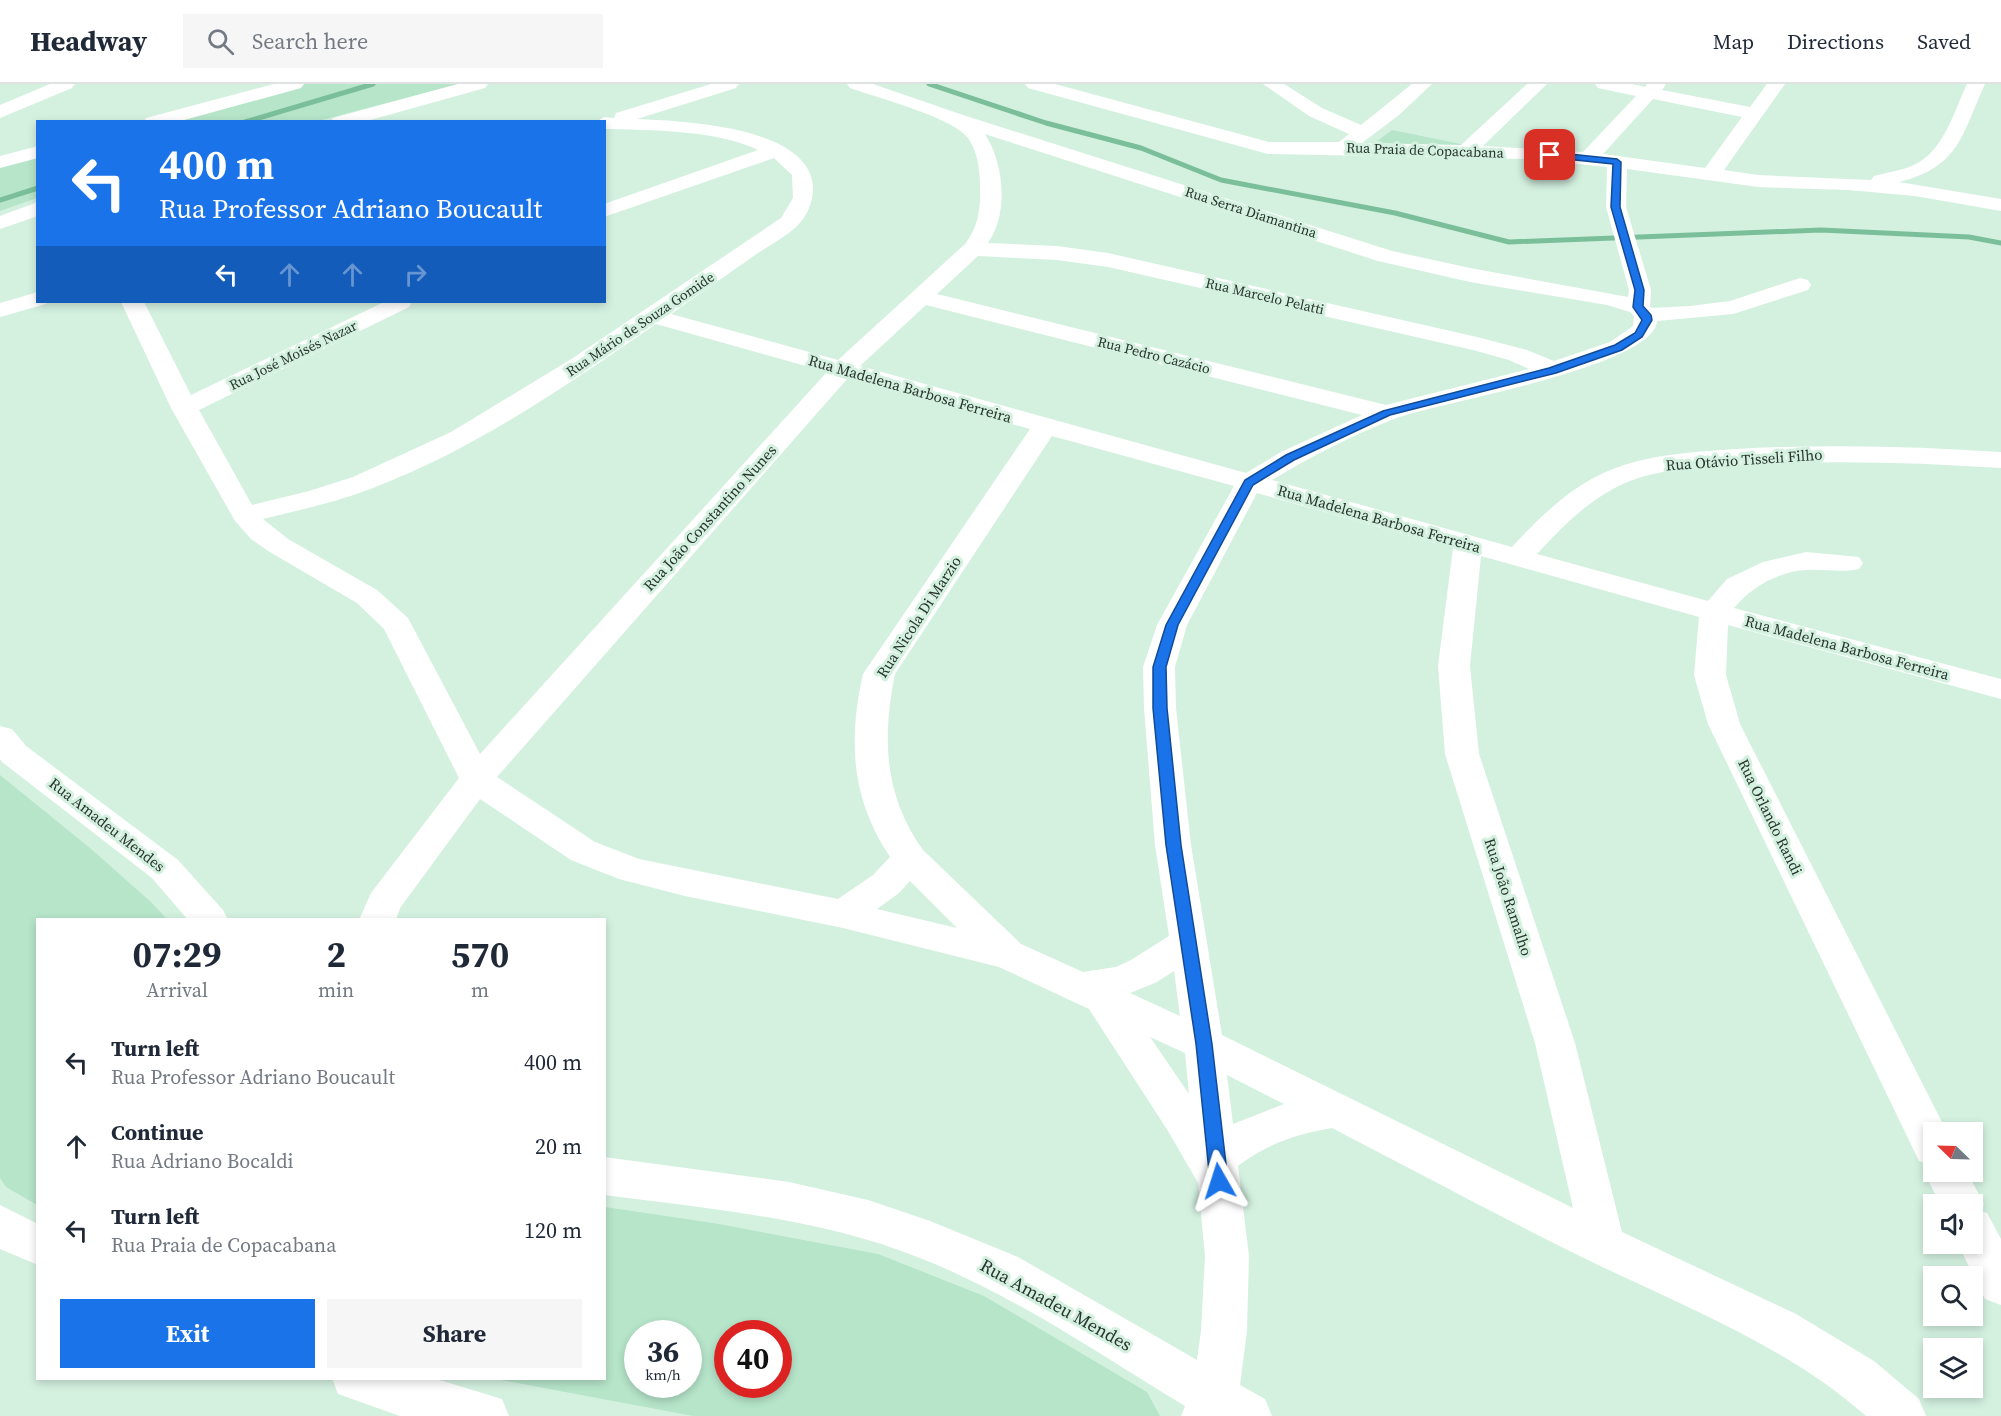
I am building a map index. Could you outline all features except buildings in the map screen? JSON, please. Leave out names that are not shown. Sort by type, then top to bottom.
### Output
[{"type":"street","points":[[0,112],[66,84]]},
{"type":"street","points":[[160,120],[295,84]]},
{"type":"street","points":[[347,120],[480,84]]},
{"type":"street","points":[[606,122],[730,84]]},
{"type":"street","name":"Rua Serra Diamantina","points":[[856,84],[956,119],[1394,259],[1470,275],[1610,299],[1644,314],[1690,313],[1733,307],[1800,285]]},
{"type":"street","name":"Rua Praia de Copacabana","points":[[1034,84],[1268,148],[1472,146],[1588,158],[1758,181],[1848,184],[1915,190],[2001,205]]},
{"type":"street","points":[[1272,84],[1310,111],[1340,125],[1363,132]]},
{"type":"street","points":[[1343,148],[1381,120],[1423,84]]},
{"type":"street","points":[[1432,132],[1472,146],[1538,84]]},
{"type":"street","points":[[1604,84],[1653,88],[1756,114]]},
{"type":"street","points":[[1710,175],[1776,84]]},
{"type":"street","points":[[1952,167],[1976,84]]},
{"type":"street","points":[[1588,158],[1653,88]]},
{"type":"street","name":"Rua João Constantino Nunes","points":[[378,918],[384,903],[476,779],[843,369],[973,249],[985,232],[990,207],[990,176],[985,151],[975,134],[956,119]]},
{"type":"street","points":[[1381,120],[1401,125]]},
{"type":"street","name":"Rua Mário de Souza Gomide","points":[[245,516],[329,494],[442,446],[515,407],[653,316],[789,222],[803,199],[804,184],[798,170],[789,159],[756,141],[734,134],[700,129],[606,123]]},
{"type":"street","points":[[606,210],[774,151]]},
{"type":"street","points":[[0,162],[36,153]]},
{"type":"street","points":[[1223,1409],[1227,1256],[1204,1044],[1173,845],[1160,708],[1160,667],[1172,625],[1249,483],[1290,458],[1386,413],[1553,370],[1618,347],[1638,335],[1644,314],[1640,290],[1616,207],[1617,162]]},
{"type":"street","points":[[1848,184],[1896,178],[1919,170],[1952,167],[2001,196]]},
{"type":"street","points":[[0,223],[36,209]]},
{"type":"street","name":"Rua Marcelo Pelatti","points":[[973,249],[1057,253],[1108,260],[1478,344],[1518,355],[1553,370]]},
{"type":"street","name":"Rua Pedro Cazácio","points":[[921,297],[1386,413]]},
{"type":"street","points":[[0,310],[36,300]]},
{"type":"street","points":[[133,303],[184,408],[245,516],[261,533],[277,544],[367,595],[385,609],[397,625],[476,779],[523,813],[583,851],[632,870],[685,883],[843,914],[1008,955],[1204,1044],[1603,1245],[1780,1329],[1857,1377],[1902,1416]]},
{"type":"street","name":"Rua José Moisés Nazar","points":[[184,408],[399,303]]},
{"type":"street","name":"Rua Madelena Barbosa Ferreira","points":[[653,316],[1045,427],[2001,689]]},
{"type":"street","name":"Rua Nicola Di Marzio","points":[[1008,955],[910,859],[894,836],[878,797],[871,754],[871,711],[879,674],[1045,427]]},
{"type":"street","name":"Rua Otávio Tisseli Filho","points":[[1518,557],[1565,508],[1605,482],[1650,467],[1766,455],[1869,453],[2001,460]]},
{"type":"street","name":"Rua João Ramalho","points":[[1468,544],[1454,666],[1462,754],[1555,1043],[1603,1245]]},
{"type":"street","points":[[1714,612],[1737,585],[1773,568],[1806,561],[1849,562]]},
{"type":"street","name":"Rua Orlando Randi","points":[[1714,612],[1710,675],[1724,724],[1923,1126]]},
{"type":"street","name":"Rua Amadeu Mendes","points":[[5,747],[165,869],[208,918]]},
{"type":"street","points":[[843,914],[886,884],[910,859]]},
{"type":"street","points":[[1092,993],[1144,971],[1188,942]]},
{"type":"street","points":[[1092,993],[1218,1170]]},
{"type":"street","points":[[1218,1170],[1239,1142],[1283,1119],[1336,1110]]},
{"type":"street","name":"Rua Amadeu Mendes","points":[[606,1176],[789,1200],[868,1220],[930,1241],[1002,1272],[1223,1409]]},
{"type":"street","points":[[360,1380],[484,1416]]},
{"type":"green space","points":[[304,84],[458,84],[322,120],[171,120]]},
{"type":"green space","points":[[1392,130],[1461,144],[1458,147],[1373,144]]},
{"type":"green space","points":[[36,156],[36,198],[0,211],[0,166]]},
{"type":"green space","points":[[0,775],[90,848],[166,918],[36,918],[36,1204],[6,1187],[0,1178]]},
{"type":"green space","points":[[606,1207],[713,1223],[878,1254],[984,1296],[1147,1392],[1160,1416],[693,1416],[501,1380],[606,1380]]},
{"type":"waterway","points":[[252,120],[373,84]]},
{"type":"waterway","points":[[929,84],[1046,123],[1141,148],[1221,180],[1395,213],[1509,242],[1821,230],[1969,237],[2001,243]]},
{"type":"waterway","points":[[0,200],[36,189]]},
{"type":"route","points":[[1219,1181],[1204,1044],[1173,845],[1160,708],[1160,667],[1172,625],[1224,525],[1249,483],[1290,458],[1386,413],[1553,370],[1618,347],[1638,335],[1645,327],[1646,315],[1638,307],[1640,290],[1616,207],[1617,162],[1550,155]]}]
